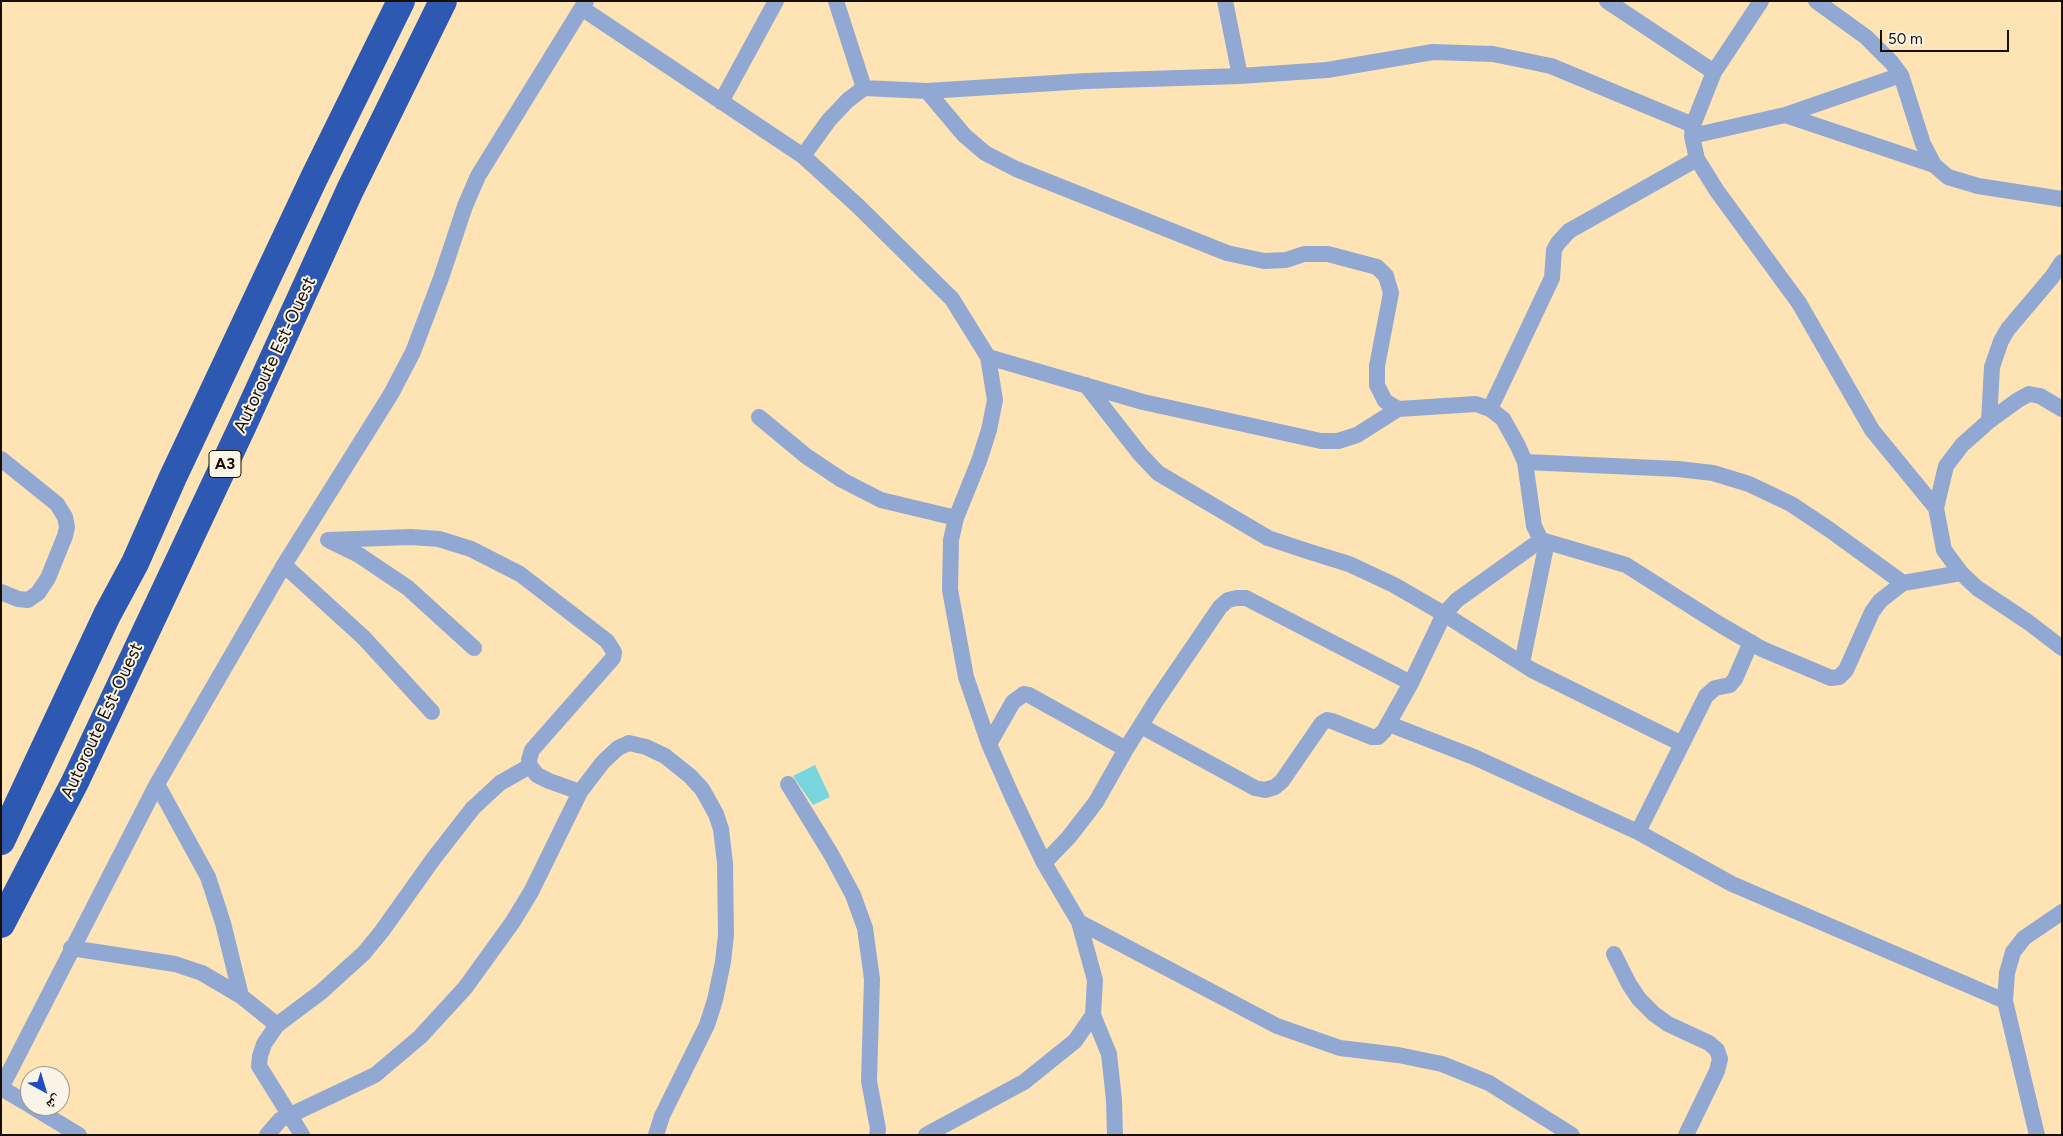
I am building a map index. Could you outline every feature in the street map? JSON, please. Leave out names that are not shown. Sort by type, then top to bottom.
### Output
[{"type":"highway","name":"A3","points":[[1,841],[107,615],[135,563],[173,477],[314,178],[401,1]]},
{"type":"highway","name":"Autoroute Est-Ouest","points":[[1,924],[99,731],[243,425],[350,190],[443,1]]},
{"type":"street","points":[[721,102],[776,1]]},
{"type":"street","points":[[836,1],[864,88]]},
{"type":"street","points":[[1225,1],[1240,76]]},
{"type":"street","points":[[1607,1],[1714,72]]},
{"type":"street","points":[[1761,1],[1714,72],[1693,130],[1697,159],[1717,191],[1800,303],[1872,430],[1936,508]]},
{"type":"street","points":[[1816,1],[1866,38],[1892,63],[1901,76],[1923,144],[1934,165],[1948,177],[1978,186],[2062,199]]},
{"type":"street","points":[[20,1099],[1,1088],[71,948],[156,784],[284,565],[391,394],[413,352],[441,278],[465,206],[478,176],[584,5],[721,102],[803,156],[858,206],[952,299],[988,357],[995,400],[989,430],[979,461],[956,518],[951,540],[950,590],[966,677],[989,744],[1044,863],[1079,922],[1095,980],[1093,1015],[1109,1054],[1114,1100],[1115,1135]]},
{"type":"street","points":[[803,156],[829,120],[848,100],[864,88],[927,91],[1086,81],[1240,76],[1327,70],[1433,52],[1493,54],[1550,66],[1693,130],[1785,115],[1901,76]]},
{"type":"street","points":[[927,91],[964,135],[985,153],[1016,169],[1227,253],[1264,261],[1286,260],[1304,254],[1328,254],[1377,267],[1386,276],[1391,293],[1377,366],[1378,386],[1385,401],[1398,409]]},
{"type":"street","points":[[1785,115],[1934,165]]},
{"type":"street","points":[[1490,409],[1552,278],[1554,250],[1558,243],[1570,232],[1697,159]]},
{"type":"street","points":[[1989,421],[1992,367],[2001,341],[2008,329],[2052,277],[2062,262]]},
{"type":"street","points":[[988,357],[1143,402],[1321,441],[1338,441],[1357,434],[1398,409],[1476,404],[1490,409],[1503,419],[1525,462],[1534,526],[1544,541],[1626,565],[1752,642],[1832,678],[1839,678],[1846,670],[1872,612],[1880,601],[1903,584],[1961,573]]},
{"type":"street","points":[[1086,385],[1140,454],[1158,472],[1268,538],[1349,564],[1394,585],[1522,663],[1682,744]]},
{"type":"street","points":[[2062,409],[2040,396],[2029,394],[1989,421],[1962,445],[1946,466],[1936,508],[1944,550],[1961,573],[1977,588],[2028,622],[2062,648]]},
{"type":"street","points":[[759,417],[806,456],[842,480],[881,500],[956,518]]},
{"type":"street","points":[[1,459],[57,504],[67,527],[48,578],[38,593],[28,600],[18,599],[1,592]]},
{"type":"street","points":[[1525,462],[1713,472],[1749,484],[1791,504],[1830,530],[1903,584]]},
{"type":"street","points":[[306,530],[359,555],[408,588],[474,648]]},
{"type":"street","points":[[328,540],[411,537],[439,539],[471,549],[520,574],[607,641],[614,652],[614,658],[532,750],[529,760],[530,766],[537,775],[580,792]]},
{"type":"street","points":[[1141,726],[1255,788],[1265,790],[1275,788],[1282,781],[1322,723],[1327,720],[1372,737],[1378,737],[1389,724],[1411,683],[1444,614],[1457,600],[1544,541]]},
{"type":"street","points":[[1522,663],[1544,541]]},
{"type":"street","points":[[284,565],[364,638],[432,712]]},
{"type":"street","points":[[1044,863],[1069,837],[1096,802],[1141,726],[1220,607],[1228,600],[1246,598],[1411,683]]},
{"type":"street","points":[[1638,832],[1706,696],[1715,688],[1730,685],[1735,679],[1752,642]]},
{"type":"street","points":[[989,744],[1013,702],[1024,694],[1030,695],[1126,749]]},
{"type":"street","points":[[1389,724],[1474,757],[1638,832],[1732,884],[2005,1001]]},
{"type":"street","points":[[267,1135],[280,1120],[375,1075],[420,1037],[465,988],[512,923],[531,892],[580,792],[603,762],[618,748],[629,744],[646,747],[665,756],[702,789],[716,814],[721,830],[725,863],[726,935],[724,962],[715,1000],[707,1025],[662,1116],[656,1135]]},
{"type":"street","points":[[302,1135],[259,1066],[264,1044],[277,1025],[321,992],[364,953],[473,808],[500,783],[530,766]]},
{"type":"street","points":[[156,784],[208,877],[223,923],[241,996]]},
{"type":"street","points":[[788,784],[831,854],[853,895],[865,928],[872,979],[869,1082],[878,1129],[877,1135]]},
{"type":"street","points":[[2037,1135],[2005,1001],[2008,973],[2013,952],[2024,938],[2062,912]]},
{"type":"street","points":[[1079,922],[1277,1026],[1340,1048],[1398,1055],[1442,1064],[1489,1083],[1572,1135]]},
{"type":"street","points":[[71,948],[175,964],[202,972],[241,996],[277,1025]]},
{"type":"street","points":[[1614,954],[1639,999],[1654,1014],[1668,1024],[1709,1043],[1718,1050],[1720,1059],[1717,1072],[1686,1135]]},
{"type":"street","points":[[926,1135],[1024,1082],[1075,1041],[1093,1015]]},
{"type":"street","points":[[48,1116],[79,1135]]},
{"type":"building","points":[[815,765],[830,797],[813,805],[793,776]]}]
